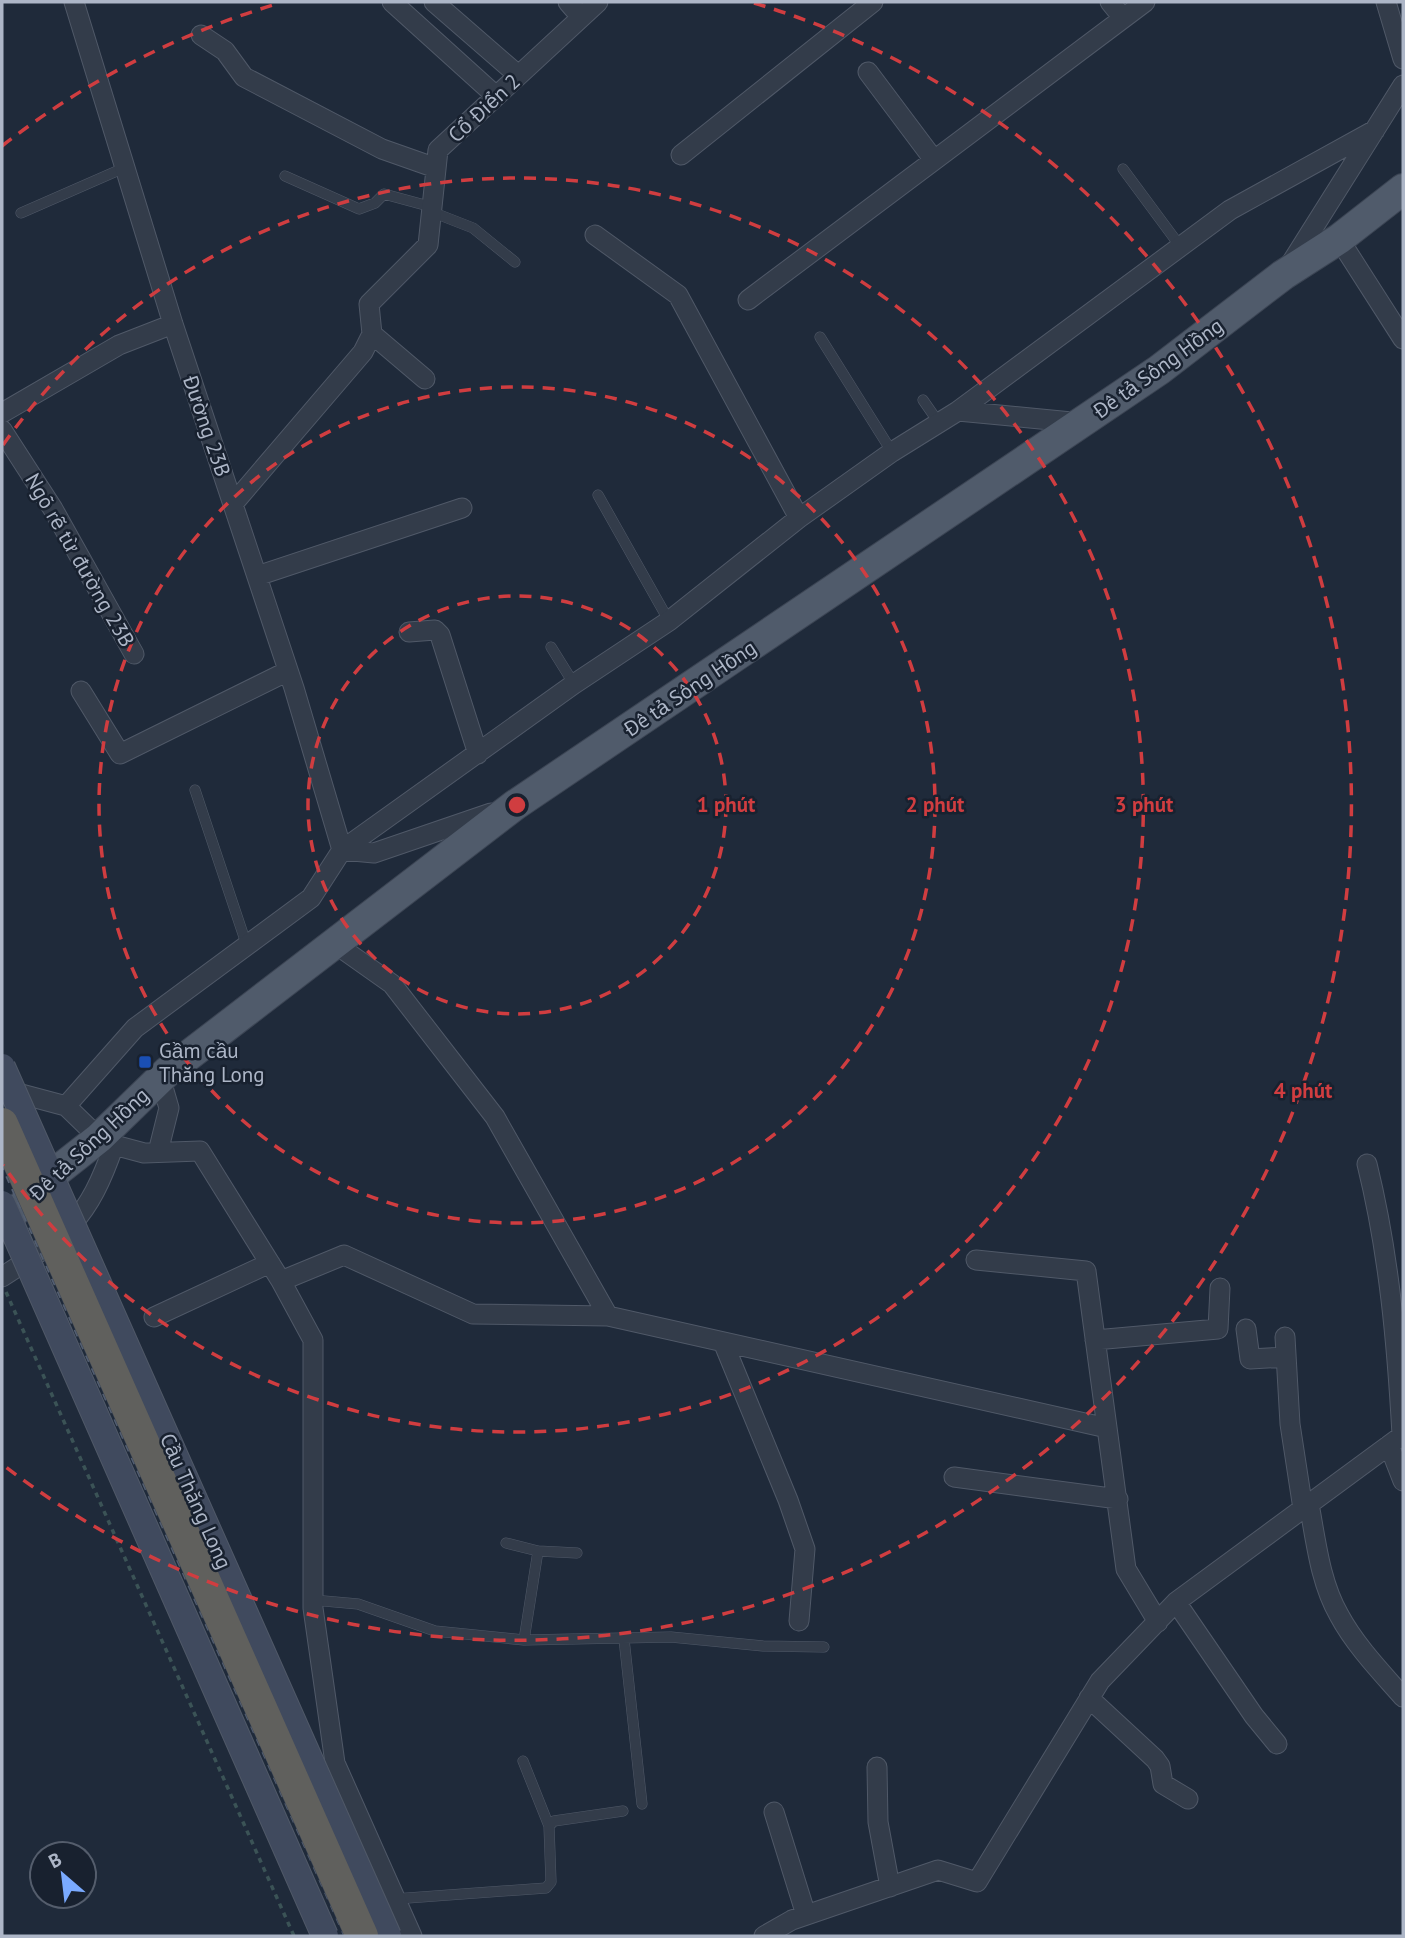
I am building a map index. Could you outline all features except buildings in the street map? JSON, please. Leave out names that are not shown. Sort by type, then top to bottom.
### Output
[{"type":"highway","name":"Cầu Thăng Long","points":[[2,1124],[362,1936]]},
{"type":"main road","name":"Đê tả Sông Hồng","points":[[2,1219],[30,1201],[47,1178],[106,1141],[160,1077],[515,805],[1083,423],[1159,370],[1283,275],[1339,239],[1403,188]]},
{"type":"main road","name":"Cầu Thăng Long","points":[[2,1068],[388,1936]]},
{"type":"main road","points":[[2,1204],[325,1936]]},
{"type":"street","name":"Đường 23B","points":[[74,2],[173,324],[288,671],[342,850]]},
{"type":"street","points":[[392,2],[496,96]]},
{"type":"street","points":[[434,2],[518,75]]},
{"type":"street","points":[[568,2],[582,17]]},
{"type":"street","name":"Cổ Điển 2","points":[[372,334],[369,304],[428,245],[438,150],[598,2]]},
{"type":"street","points":[[1110,2],[1123,18]]},
{"type":"street","points":[[748,300],[1145,2]]},
{"type":"street","points":[[1386,2],[1403,59]]},
{"type":"street","points":[[681,155],[860,6]]},
{"type":"street","points":[[201,34],[225,51],[244,76],[382,149],[436,168]]},
{"type":"street","points":[[868,72],[934,160]]},
{"type":"street","points":[[1283,275],[1403,85]]},
{"type":"street","points":[[66,1106],[135,1028],[311,898],[342,850],[574,684],[669,621],[799,518],[892,452],[958,411],[1230,210],[1375,130]]},
{"type":"street","points":[[595,235],[678,295],[799,518]]},
{"type":"street","points":[[1339,239],[1403,339]]},
{"type":"street","points":[[2,413],[119,345],[173,324]]},
{"type":"street","points":[[233,504],[363,352],[372,334],[425,379]]},
{"type":"street","points":[[958,411],[1083,423]]},
{"type":"street","name":"Ngõ rẽ từ đường 23B","points":[[2,430],[53,509],[134,654]]},
{"type":"street","points":[[257,576],[462,508]]},
{"type":"street","points":[[409,632],[435,630],[440,635],[478,754]]},
{"type":"street","points":[[81,691],[120,754],[288,671]]},
{"type":"street","points":[[342,850],[374,853],[515,805]]},
{"type":"street","points":[[334,943],[391,984],[495,1117],[608,1317]]},
{"type":"street","points":[[158,1152],[169,1108],[160,1077]]},
{"type":"street","points":[[2,1089],[66,1106],[106,1141],[144,1153],[200,1152],[281,1281],[313,1340],[313,1600],[335,1763],[412,1936]]},
{"type":"street","points":[[2,1279],[54,1243],[70,1227],[97,1191],[106,1141]]},
{"type":"street","points":[[1367,1164],[1381,1219],[1395,1327],[1398,1438],[1403,1481]]},
{"type":"street","points":[[281,1281],[344,1255],[473,1314],[608,1317],[1107,1428]]},
{"type":"street","points":[[976,1260],[1086,1271],[1126,1569],[1158,1622]]},
{"type":"street","points":[[154,1317],[270,1263]]},
{"type":"street","points":[[1095,1340],[1219,1329],[1220,1288]]},
{"type":"street","points":[[1246,1329],[1250,1359],[1286,1357]]},
{"type":"street","points":[[1285,1337],[1290,1424],[1322,1572],[1338,1615],[1374,1664],[1403,1697]]},
{"type":"street","points":[[723,1342],[788,1500],[805,1549],[799,1621]]},
{"type":"street","points":[[764,1936],[806,1915],[938,1870],[977,1882],[1100,1681],[1176,1602],[1398,1438]]},
{"type":"street","points":[[954,1477],[1118,1499]]},
{"type":"street","points":[[1176,1602],[1254,1716],[1277,1744]]},
{"type":"street","points":[[1089,1698],[1155,1759],[1160,1766],[1163,1784],[1188,1799]]},
{"type":"street","points":[[877,1767],[878,1822],[890,1887]]},
{"type":"street","points":[[774,1812],[806,1915]]},
{"type":"lane","points":[[21,213],[126,167]]},
{"type":"lane","points":[[1123,169],[1180,246]]},
{"type":"lane","points":[[285,176],[359,209],[375,203],[384,194],[432,209],[473,228],[515,262]]},
{"type":"lane","points":[[820,337],[892,452]]},
{"type":"lane","points":[[923,400],[939,423]]},
{"type":"lane","points":[[598,495],[669,621]]},
{"type":"lane","points":[[551,647],[574,684]]},
{"type":"lane","points":[[195,790],[247,947]]},
{"type":"lane","points":[[506,1543],[538,1551],[577,1553]]},
{"type":"lane","points":[[524,1640],[538,1551]]},
{"type":"lane","points":[[313,1600],[358,1604],[435,1631],[524,1640],[671,1637],[763,1646],[824,1647]]},
{"type":"lane","points":[[624,1639],[642,1804]]},
{"type":"lane","points":[[316,1936],[395,1898],[545,1888],[551,1882],[549,1826],[523,1761]]},
{"type":"lane","points":[[549,1826],[554,1821],[623,1811]]},
{"type":"path","points":[[2,1279],[293,1936]]},
{"type":"railway","points":[[2,1163],[346,1936]]},
{"type":"place","name":"Gầm cầu Thăng Long","points":[[145,1062]]}]
